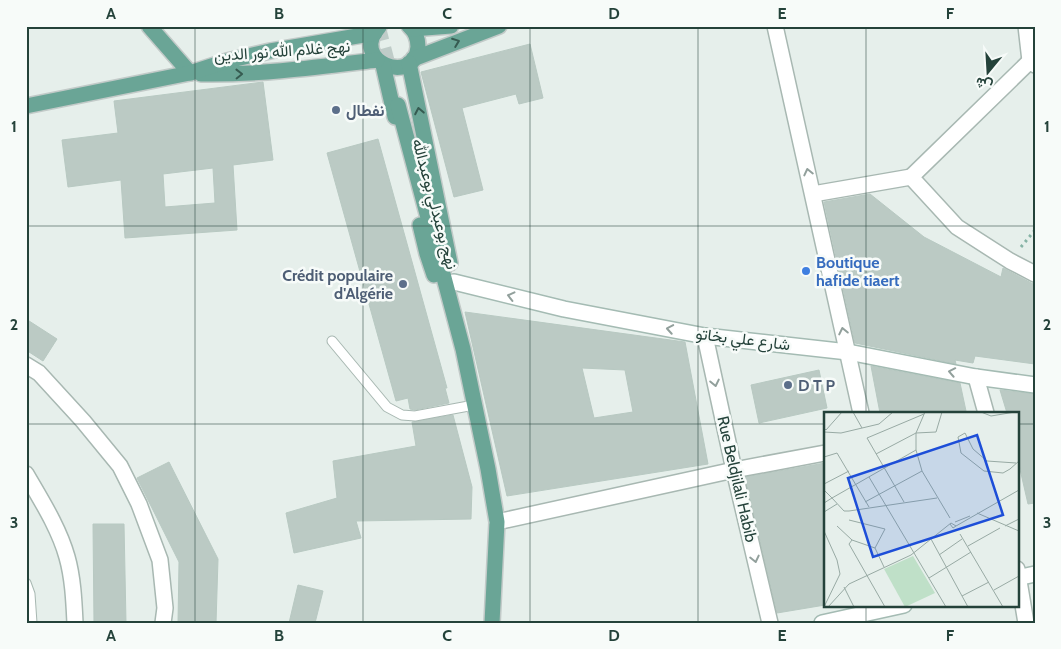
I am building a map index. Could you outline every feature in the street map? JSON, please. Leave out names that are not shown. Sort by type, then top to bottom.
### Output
[{"type":"main road","points":[[148,26],[190,73]]},
{"type":"main road","points":[[411,28],[451,26]]},
{"type":"main road","name":"نهج غلام الله نور الدين","points":[[190,73],[240,74],[380,62],[396,68],[499,26]]},
{"type":"main road","name":"نهج بوعبدلي بوعبدالله","points":[[411,28],[418,44],[417,52],[411,61],[454,282],[463,349],[497,522],[492,623]]},
{"type":"main road","name":"نهج غلام الله نور الدين","points":[[26,106],[190,73],[227,61],[376,29]]},
{"type":"main road","name":"نهج بوعبدلي بوعبدالله","points":[[376,29],[371,47],[380,62],[426,254],[463,349]]},
{"type":"main road","name":"نهج بوعبدلي بوعبدالله","points":[[398,105],[463,349]]},
{"type":"street","points":[[775,26],[861,412]]},
{"type":"street","points":[[812,194],[911,177],[1032,63],[1026,26]]},
{"type":"street","points":[[911,177],[957,227],[1010,261],[1035,274]]},
{"type":"street","name":"شارع علي بخاتو","points":[[454,282],[564,309],[705,336],[848,352],[976,377],[1035,385]]},
{"type":"street","name":"Rue Beldjilali Habib","points":[[705,336],[770,623]]},
{"type":"street","points":[[26,365],[39,374],[83,421],[120,466],[139,504],[160,560],[165,608],[163,623]]},
{"type":"street","points":[[976,377],[986,412]]},
{"type":"street","points":[[497,522],[734,470],[824,453]]},
{"type":"street","points":[[26,474],[49,513],[67,558],[74,601],[75,623]]},
{"type":"street","points":[[1026,623],[1018,575],[1035,574]]},
{"type":"street","points":[[822,623],[899,606]]},
{"type":"lane","points":[[332,341],[387,407],[402,415],[415,416],[474,405]]},
{"type":"lane","points":[[26,583],[30,594],[32,623]]},
{"type":"building","points":[[530,44],[543,98],[519,104],[516,94],[462,108],[483,190],[454,197],[421,72]]},
{"type":"building","points":[[263,82],[273,160],[233,165],[237,230],[125,238],[121,180],[68,187],[62,140],[118,133],[114,101]],"holes":[[[213,168],[215,203],[165,207],[163,174]]]},
{"type":"building","points":[[378,139],[447,388],[445,388],[449,403],[415,410],[410,409],[408,398],[396,401],[327,153]]},
{"type":"building","points":[[870,194],[924,237],[1001,277],[1003,268],[1035,285],[1035,364],[975,356],[973,363],[955,360],[956,364],[855,343],[824,202]]},
{"type":"building","points":[[465,312],[685,342],[708,464],[507,496]],"holes":[[[582,368],[625,370],[633,412],[594,418]]]},
{"type":"building","points":[[26,319],[57,339],[43,361],[26,350]]},
{"type":"building","points":[[871,366],[960,383],[966,411],[962,412],[880,412]]},
{"type":"building","points":[[819,370],[827,408],[759,423],[751,385]]},
{"type":"building","points":[[1000,390],[1035,394],[1035,503],[1028,504],[1018,460],[1018,412],[1007,412]]},
{"type":"building","points":[[453,415],[472,487],[471,519],[356,521],[361,538],[294,553],[286,513],[337,498],[333,461],[416,446],[412,422]]},
{"type":"building","points":[[169,462],[218,559],[216,623],[178,623],[179,562],[137,478]]},
{"type":"building","points":[[824,463],[824,605],[777,613],[745,477]]},
{"type":"building","points":[[93,524],[124,524],[126,623],[94,623]]},
{"type":"building","points":[[298,585],[323,591],[315,623],[289,623]]},
{"type":"tunnel","points":[[378,26],[391,76]]},
{"type":"place","name":"نفطال","points":[[336,110]]},
{"type":"place","name":"Boutique hafide tiaert","points":[[806,271]]},
{"type":"place","name":"Crédit populaire d'Algérie","points":[[403,284]]},
{"type":"place","name":"D T P","points":[[788,385]]}]
